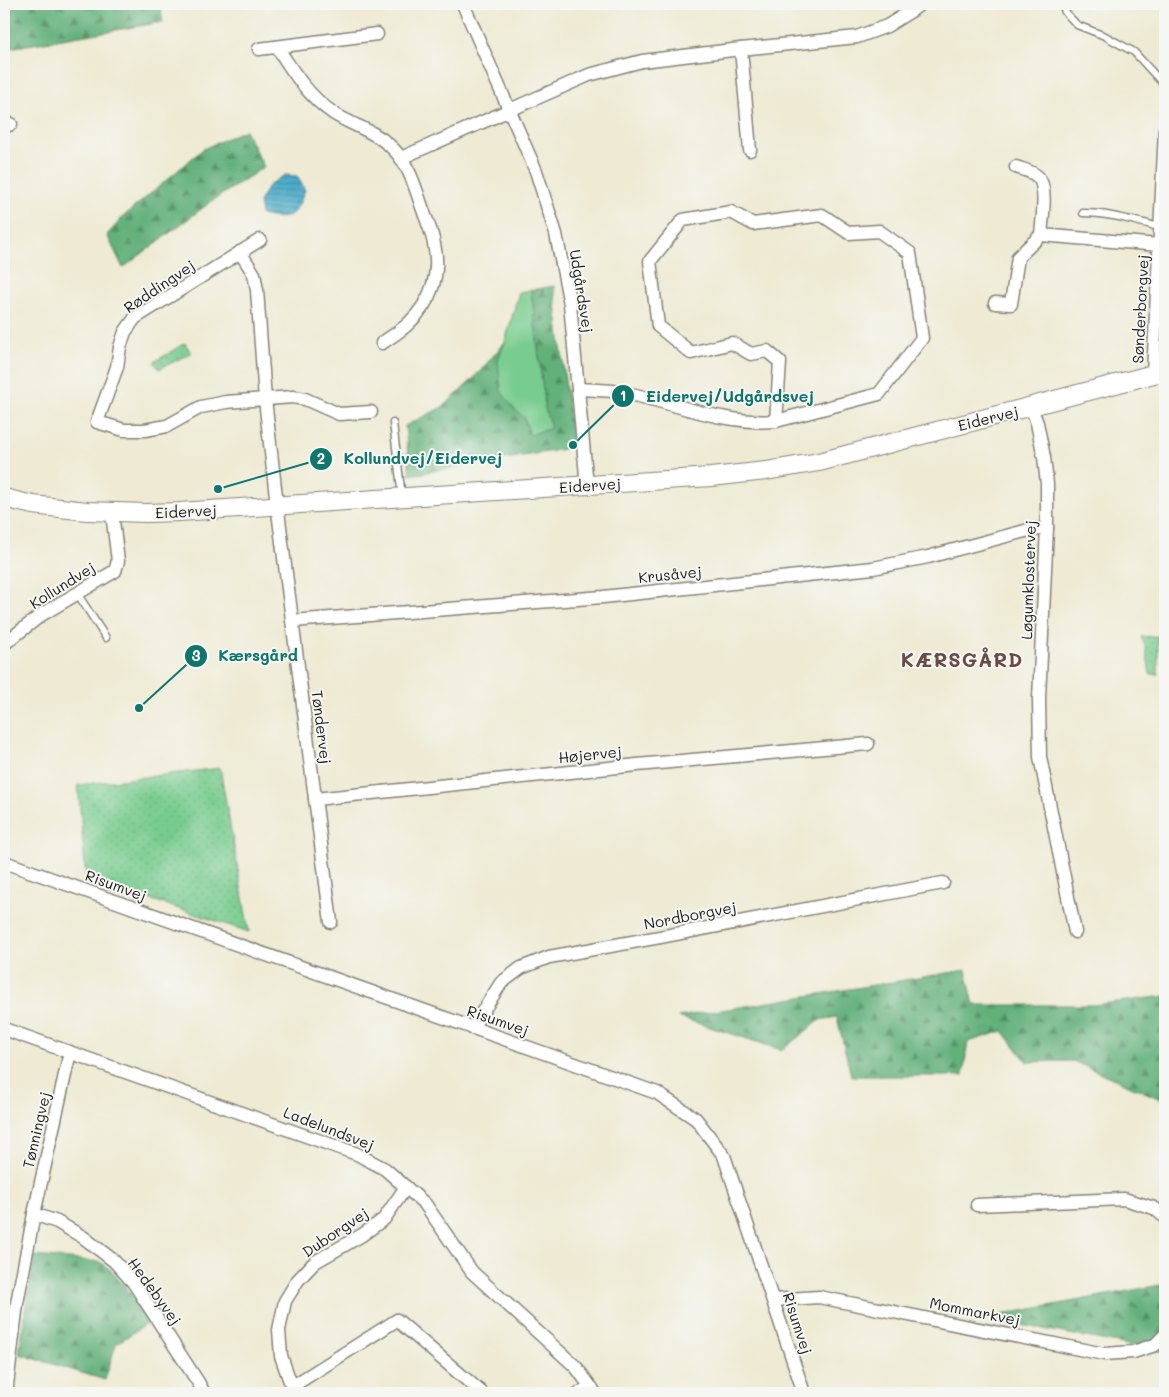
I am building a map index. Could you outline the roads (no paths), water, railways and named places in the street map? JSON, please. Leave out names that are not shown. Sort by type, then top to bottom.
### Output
[{"type":"street","name":"Udgårdsvej","points":[[463,4],[536,171],[556,234],[570,304],[587,486]]},
{"type":"street","points":[[401,158],[589,75],[642,61],[857,37],[886,26],[920,4]]},
{"type":"street","points":[[259,49],[377,34]]},
{"type":"street","points":[[278,47],[296,76],[313,96],[334,113],[371,132],[390,145],[401,158],[413,180],[434,243],[437,265],[433,288],[424,306],[408,324],[382,344]]},
{"type":"street","points":[[741,49],[750,150]]},
{"type":"street","name":"Sønderborgvej","points":[[1159,373],[1159,245],[1165,130]]},
{"type":"street","points":[[995,303],[1011,304],[1018,257],[1041,235],[1044,189],[1039,178],[1030,172],[1016,167]]},
{"type":"street","points":[[579,389],[620,392],[731,419],[760,422],[776,421],[879,394],[922,338],[910,253],[879,231],[848,233],[822,215],[753,224],[731,212],[684,220],[650,261],[658,326],[691,353],[732,343],[751,354],[767,351],[780,362],[776,421]]},
{"type":"street","name":"Sønderborgvej","points":[[1041,235],[1159,245]]},
{"type":"street","name":"Røddingvej","points":[[260,240],[135,318],[125,332],[120,347],[117,367],[97,422],[124,430],[146,430],[167,426],[201,406],[226,402],[294,397],[304,399],[339,414],[371,412]]},
{"type":"street","points":[[240,252],[254,274],[257,290],[265,399],[277,506]]},
{"type":"street","name":"Eidervej","points":[[4,498],[50,507],[112,513],[154,513],[711,477],[766,471],[828,459],[1159,373]]},
{"type":"street","name":"Løgumklostervej","points":[[1031,407],[1037,423],[1047,484],[1047,528],[1039,698],[1040,757],[1075,932]]},
{"type":"street","name":"Tøndervej","points":[[277,506],[331,922]]},
{"type":"street","name":"Kollundvej","points":[[4,644],[41,615],[115,571],[118,562],[112,513]]},
{"type":"street","name":"Krusåvej","points":[[292,621],[616,596],[873,568],[1026,531],[1047,528]]},
{"type":"street","name":"Højervej","points":[[315,799],[647,764],[868,744]]},
{"type":"street","name":"Risumvej","points":[[4,862],[657,1093],[696,1119],[724,1156],[804,1393]]},
{"type":"street","name":"Nordborgvej","points":[[472,1028],[501,983],[521,968],[549,957],[943,883]]},
{"type":"street","name":"Ladelundsvej","points":[[4,1029],[357,1154],[385,1169],[425,1204],[472,1272],[576,1367],[594,1391],[579,1393]]},
{"type":"street","name":"Tønningvej","points":[[7,1393],[17,1303],[34,1214],[70,1052]]},
{"type":"street","name":"Duborgvej","points":[[292,1390],[281,1356],[279,1330],[285,1301],[298,1280],[315,1262],[362,1235],[384,1219],[406,1187]]},
{"type":"street","points":[[977,1205],[1124,1199],[1154,1208],[1165,1217]]},
{"type":"street","name":"Hedebyvej","points":[[34,1214],[57,1222],[83,1237],[114,1261],[133,1282],[204,1393]]},
{"type":"street","name":"Mommarkvej","points":[[773,1300],[819,1297],[1104,1354],[1133,1352],[1155,1345],[1165,1335]]},
{"type":"street","points":[[292,1390],[397,1320],[482,1393]]},
{"type":"lane","points":[[1062,4],[1065,12],[1077,25],[1104,36],[1134,52],[1165,86]]},
{"type":"lane","points":[[1083,214],[1099,213],[1160,227]]},
{"type":"lane","points":[[392,423],[402,498]]},
{"type":"lane","points":[[77,593],[106,638]]},
{"type":"water","points":[[285,175],[297,176],[305,190],[298,206],[290,215],[285,217],[261,215],[259,202],[269,185]]},
{"type":"place","name":"Eidervej/Udgårdsvej","points":[[573,445]]},
{"type":"place","name":"Kollundvej/Eidervej","points":[[218,489]]},
{"type":"place","name":"Kærsgård","points":[[139,708]]},
{"type":"district","name":"KÆRSGÅRD","points":[[962,659]]}]
